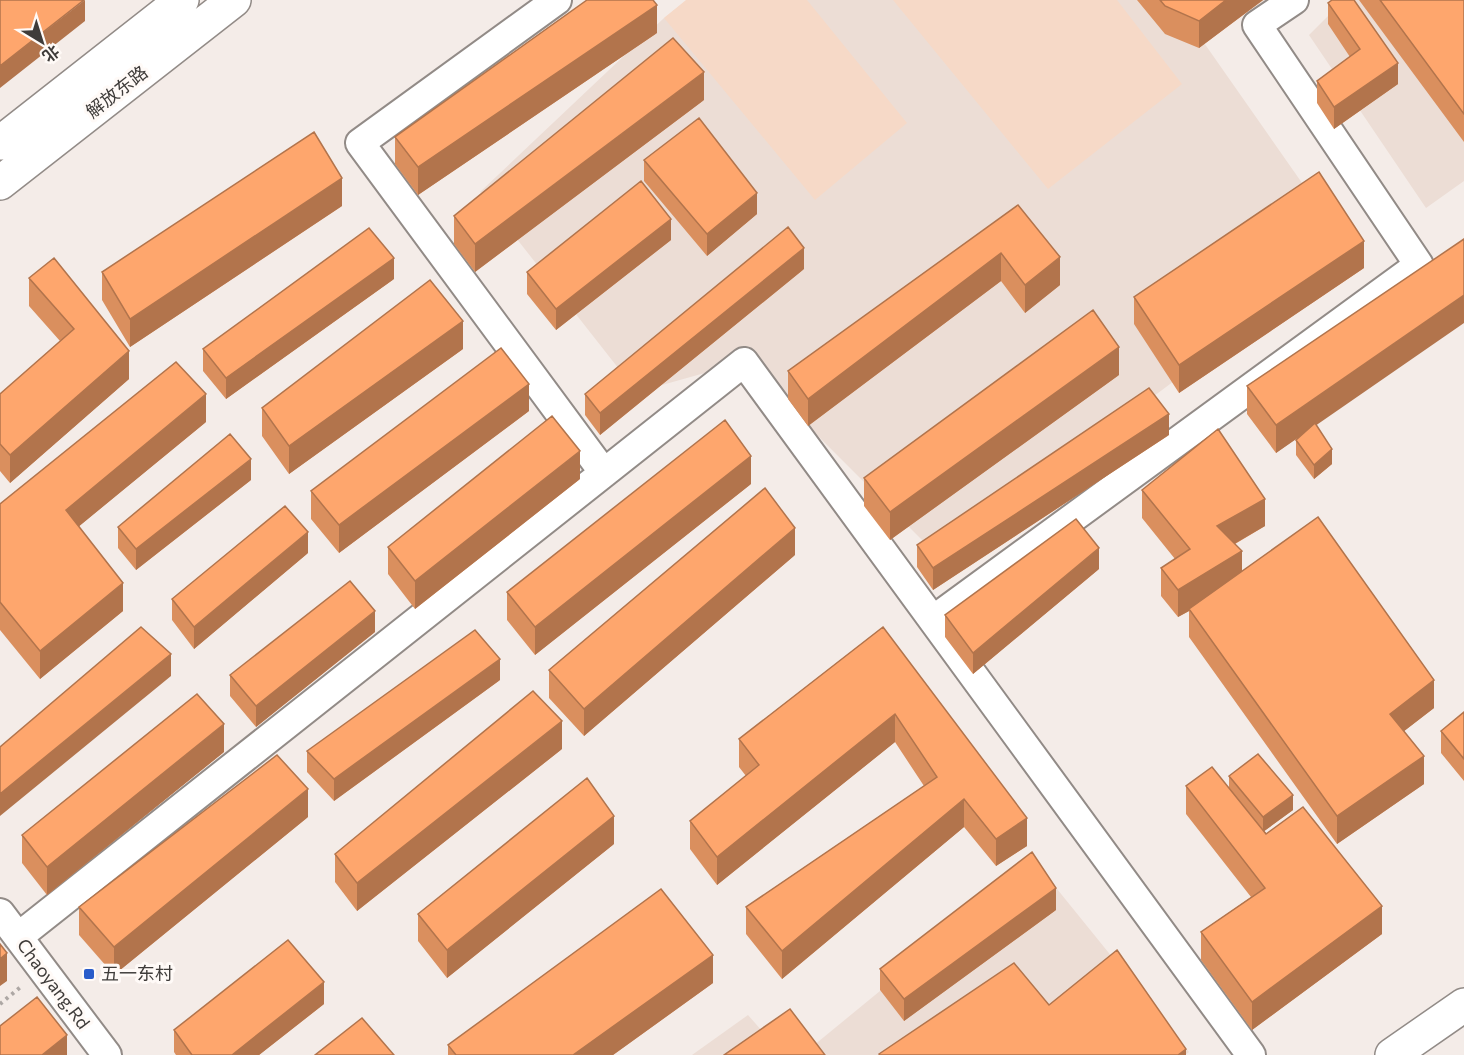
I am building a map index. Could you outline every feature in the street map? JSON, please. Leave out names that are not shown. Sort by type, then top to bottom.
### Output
[{"type":"main road","name":"解放东路","points":[[0,143],[182,0]]},
{"type":"main road","name":"解放东路","points":[[0,183],[234,0]]},
{"type":"main road","points":[[1392,1055],[1464,1005]]},
{"type":"street","points":[[557,0],[360,143],[604,473]]},
{"type":"street","points":[[933,620],[1419,265],[1257,25],[1293,0]]},
{"type":"street","points":[[9,940],[744,362],[1251,1055]]},
{"type":"street","name":"Chaoyang.Rd","points":[[0,913],[9,940],[28,981],[85,1055]]},
{"type":"street","name":"Chaoyang.Rd","points":[[9,940],[107,1055]]},
{"type":"path","points":[[0,1004],[28,981]]},
{"type":"shaded area","points":[[686,0],[807,0],[907,123],[815,200],[664,18]]},
{"type":"shaded area","points":[[687,0],[1287,0],[1195,30],[1349,250],[939,557],[744,362],[637,392],[480,192],[664,18]]},
{"type":"shaded area","points":[[893,0],[1117,0],[1182,84],[1048,189]]},
{"type":"shaded area","points":[[1344,0],[1464,0],[1464,181],[1426,208],[1309,35]]},
{"type":"shaded area","points":[[1036,863],[1189,1052],[1185,1055],[802,1055]]},
{"type":"shaded area","points":[[748,1015],[783,1055],[692,1055]]},
{"type":"building","points":[[0,0],[84,0],[0,66]]},
{"type":"building","points":[[587,0],[653,0],[657,5],[418,167],[395,137]]},
{"type":"building","points":[[1160,0],[1226,0],[1199,21],[1165,6]]},
{"type":"building","points":[[1332,0],[1354,0],[1398,63],[1334,107],[1317,81],[1360,49],[1328,3]]},
{"type":"building","points":[[1380,0],[1464,0],[1464,114]]},
{"type":"building","points":[[673,38],[704,72],[475,244],[454,216]]},
{"type":"building","points":[[699,118],[757,193],[707,234],[644,160]]},
{"type":"building","points":[[314,132],[342,178],[130,319],[102,272]]},
{"type":"building","points":[[1319,172],[1364,241],[1179,365],[1134,297]]},
{"type":"building","points":[[641,181],[671,219],[556,309],[527,272]]},
{"type":"building","points":[[1018,205],[1060,257],[1025,285],[1001,253],[808,399],[788,371]]},
{"type":"building","points":[[788,227],[804,248],[600,413],[585,394]]},
{"type":"building","points":[[369,228],[394,258],[226,378],[203,349]]},
{"type":"building","points":[[1464,239],[1464,295],[1276,425],[1247,386]]},
{"type":"building","points":[[54,258],[129,351],[10,455],[0,444],[0,394],[74,329],[29,278]]},
{"type":"building","points":[[430,280],[463,321],[289,446],[262,408]]},
{"type":"building","points":[[1093,310],[1119,347],[890,512],[864,478]]},
{"type":"building","points":[[501,348],[529,384],[339,525],[311,491]]},
{"type":"building","points":[[176,362],[206,394],[66,510],[123,583],[40,651],[0,602],[0,504]]},
{"type":"building","points":[[1149,388],[1169,414],[933,568],[917,545]]},
{"type":"building","points":[[552,416],[580,451],[415,581],[388,547]]},
{"type":"building","points":[[725,420],[751,456],[535,627],[507,592]]},
{"type":"building","points":[[1315,423],[1332,449],[1314,465],[1296,440]]},
{"type":"building","points":[[1218,429],[1265,499],[1217,526],[1242,551],[1178,590],[1161,568],[1190,549],[1142,490]]},
{"type":"building","points":[[230,434],[251,459],[136,549],[118,527]]},
{"type":"building","points":[[765,488],[795,528],[584,709],[549,670]]},
{"type":"building","points":[[285,506],[308,532],[194,627],[172,599]]},
{"type":"building","points":[[1318,517],[1434,680],[1390,714],[1424,756],[1337,816],[1189,609]]},
{"type":"building","points":[[1076,519],[1099,548],[973,653],[945,615]]},
{"type":"building","points":[[350,581],[375,611],[256,706],[230,675]]},
{"type":"building","points":[[141,627],[171,654],[0,794],[0,747]]},
{"type":"building","points":[[883,627],[1027,818],[996,839],[964,799],[782,951],[746,907],[937,777],[895,714],[717,857],[690,821],[759,765],[739,739]]},
{"type":"building","points":[[475,630],[500,659],[334,779],[307,751]]},
{"type":"building","points":[[533,691],[562,721],[357,883],[335,854]]},
{"type":"building","points":[[197,694],[224,724],[47,867],[22,835]]},
{"type":"building","points":[[1464,712],[1464,759],[1441,731]]},
{"type":"building","points":[[1258,754],[1293,795],[1263,817],[1229,776]]},
{"type":"building","points":[[277,755],[308,789],[114,947],[79,907]]},
{"type":"building","points":[[1212,767],[1266,834],[1303,807],[1382,906],[1252,1002],[1201,932],[1265,888],[1186,786]]},
{"type":"building","points":[[587,778],[614,816],[447,950],[418,914]]},
{"type":"building","points":[[1032,852],[1056,888],[904,999],[880,969]]},
{"type":"building","points":[[661,889],[713,955],[573,1055],[456,1055],[448,1045]]},
{"type":"building","points":[[288,940],[324,982],[232,1055],[192,1055],[174,1030]]},
{"type":"building","points":[[0,944],[7,953],[0,959]]},
{"type":"building","points":[[1117,950],[1186,1049],[1178,1055],[879,1054],[1014,963],[1049,1005]]},
{"type":"building","points":[[37,997],[67,1035],[42,1055],[0,1055],[0,1026]]},
{"type":"building","points":[[790,1009],[825,1055],[724,1055]]},
{"type":"building","points":[[362,1018],[394,1055],[315,1055]]},
{"type":"place","name":"五一东村","points":[[89,974]]}]
